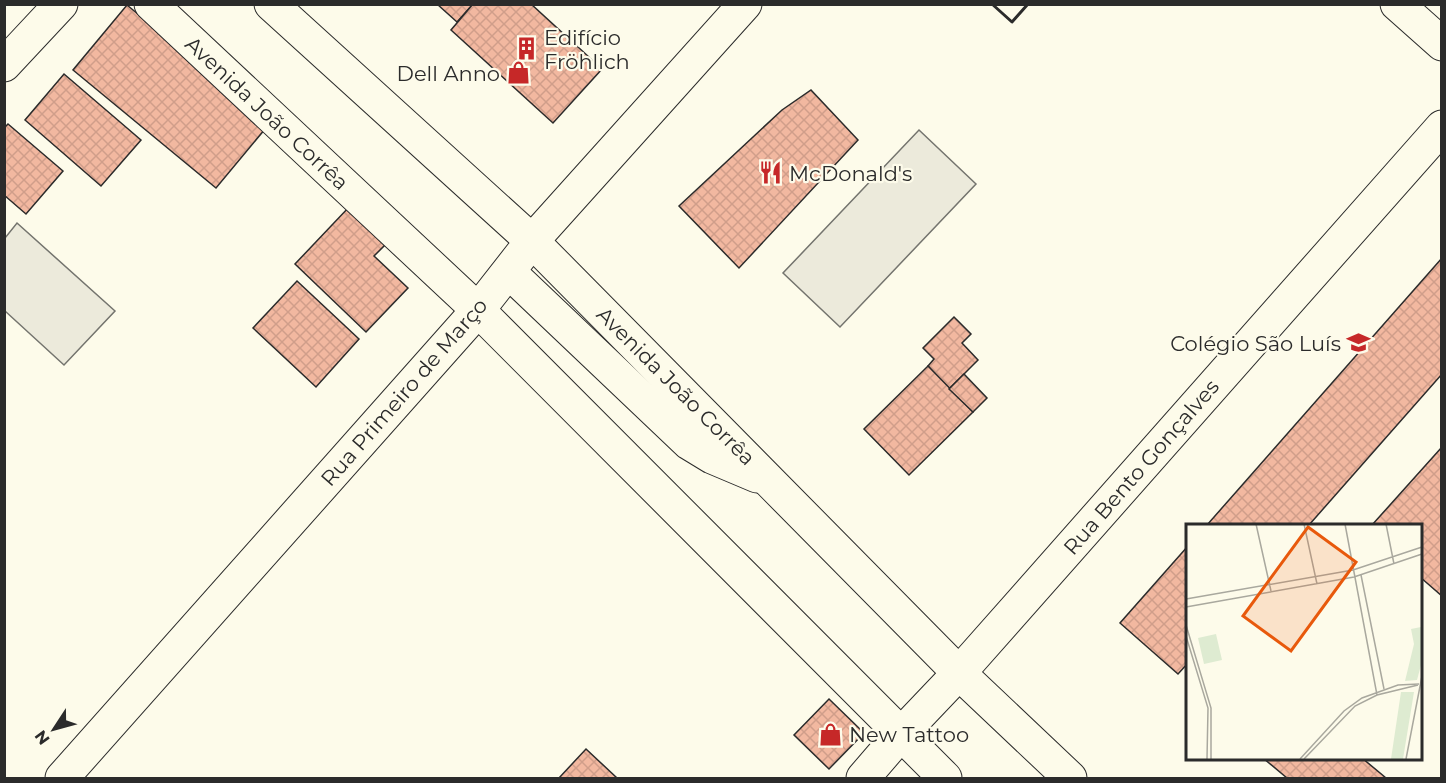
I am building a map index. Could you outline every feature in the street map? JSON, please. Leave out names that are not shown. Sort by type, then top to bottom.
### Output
[{"type":"main road","points":[[4,65],[61,4]]},
{"type":"main road","name":"Avenida João Corrêa","points":[[151,4],[478,310],[945,778]]},
{"type":"main road","name":"Avenida João Corrêa","points":[[271,4],[532,241],[959,673],[1070,778]]},
{"type":"main road","name":"Rua Primeiro de Março","points":[[62,778],[478,310],[532,241],[745,4]]},
{"type":"main road","points":[[1397,4],[1442,44]]},
{"type":"main road","name":"Rua Bento Gonçalves","points":[[863,778],[959,673],[1442,128]]},
{"type":"main road","points":[[509,272],[688,442],[712,457],[770,481]]},
{"type":"shaded area","points":[[919,130],[976,184],[840,327],[783,273]]},
{"type":"shaded area","points":[[17,223],[115,311],[64,365],[5,311],[5,238]]},
{"type":"building","points":[[437,4],[473,4],[457,22]]},
{"type":"building","name":"Edifício Fröhlich","points":[[473,4],[531,4],[602,69],[553,123],[451,30]]},
{"type":"building","points":[[127,5],[270,123],[216,188],[73,70]]},
{"type":"building","points":[[64,74],[141,140],[101,186],[25,120]]},
{"type":"building","name":"McDonald's","points":[[811,90],[858,140],[739,268],[679,206],[782,110]]},
{"type":"building","points":[[8,124],[63,171],[26,214],[4,195],[4,128]]},
{"type":"building","points":[[350,206],[388,242],[374,256],[408,288],[366,332],[295,264]]},
{"type":"building","points":[[1442,258],[1442,374],[1310,524],[1208,524]]},
{"type":"building","points":[[297,281],[359,339],[316,387],[253,328]]},
{"type":"building","points":[[954,317],[971,334],[962,343],[978,360],[949,389],[928,366],[934,359],[923,348]]},
{"type":"building","points":[[928,366],[973,412],[909,475],[864,429]]},
{"type":"building","points":[[964,374],[987,398],[973,412],[949,389]]},
{"type":"building","points":[[1442,447],[1442,596],[1422,579],[1422,524],[1373,524]]},
{"type":"building","points":[[1186,548],[1186,665],[1178,674],[1120,623]]},
{"type":"building","points":[[829,699],[864,733],[829,769],[794,735]]},
{"type":"building","points":[[586,749],[617,778],[559,778]]},
{"type":"building","points":[[1264,759],[1363,759],[1386,778],[1287,778]]},
{"type":"wall","points":[[992,4],[1012,22],[1028,4]]},
{"type":"place","name":"Edifício Fröhlich","points":[[526,49]]},
{"type":"place","name":"Dell Anno","points":[[518,73]]},
{"type":"place","name":"McDonald's","points":[[771,173]]},
{"type":"place","name":"Colégio São Luís","points":[[1359,343]]},
{"type":"place","name":"New Tattoo","points":[[831,734]]}]
